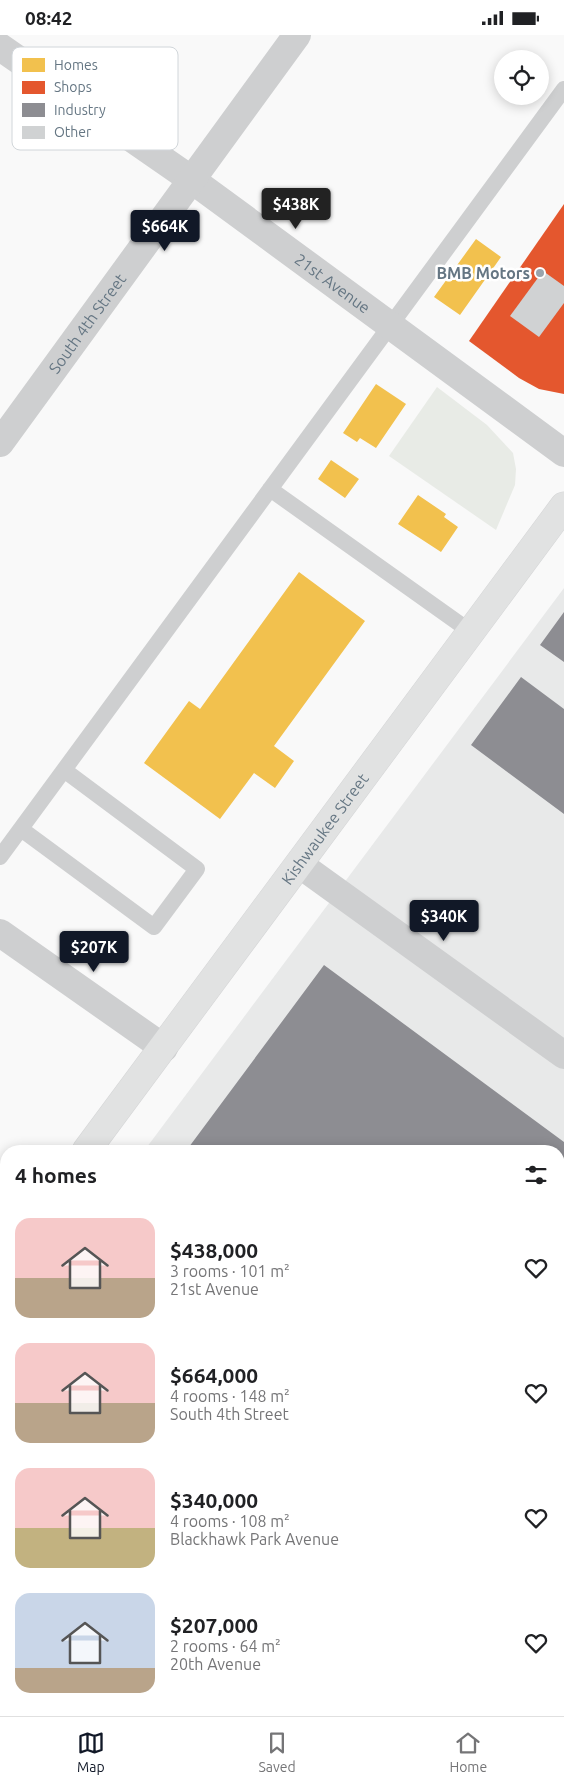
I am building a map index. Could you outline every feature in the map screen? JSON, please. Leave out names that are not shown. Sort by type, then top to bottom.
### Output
[{"type":"main road","name":"Kishwaukee Street","points":[[91,1145],[564,506]]},
{"type":"street","name":"South 4th Street","points":[[0,443],[296,35]]},
{"type":"street","name":"21st Avenue","points":[[0,47],[12,55]]},
{"type":"street","name":"21st Avenue","points":[[149,150],[564,453]]},
{"type":"street","points":[[299,864],[564,1055]]},
{"type":"street","points":[[0,933],[164,1048]]},
{"type":"lane","points":[[0,857],[564,89]]},
{"type":"lane","points":[[270,489],[471,632]]},
{"type":"lane","points":[[21,829],[154,927],[197,869],[64,770]]},
{"type":"shaded area","points":[[437,387],[487,425],[513,453],[516,469],[515,485],[496,530],[389,456]]},
{"type":"shaded area","points":[[564,588],[564,1145],[148,1145]]},
{"type":"building: Homes","points":[[476,239],[501,257],[460,315],[434,297]]},
{"type":"building: Homes","points":[[376,384],[406,404],[376,448],[360,438],[357,442],[343,433]]},
{"type":"building: Homes","points":[[331,460],[359,479],[345,498],[318,479]]},
{"type":"building: Homes","points":[[418,495],[446,514],[444,517],[458,527],[441,552],[398,524]]},
{"type":"building: Homes","points":[[299,572],[365,621],[274,746],[294,761],[275,788],[254,773],[220,819],[144,763],[189,701],[200,709]]},
{"type":"building: Shops","name":"BMB Motors","points":[[564,204],[564,394],[539,389],[519,378],[469,341]]},
{"type":"building: Industry","points":[[564,612],[564,662],[540,645]]},
{"type":"building: Industry","points":[[521,677],[564,709],[564,814],[471,745]]},
{"type":"building: Industry","points":[[324,965],[564,1142],[564,1145],[190,1145]]},
{"type":"building: Other","points":[[543,271],[564,286],[564,303],[539,337],[510,316]]},
{"type":"place","name":"BMB Motors","points":[[540,273]]}]
